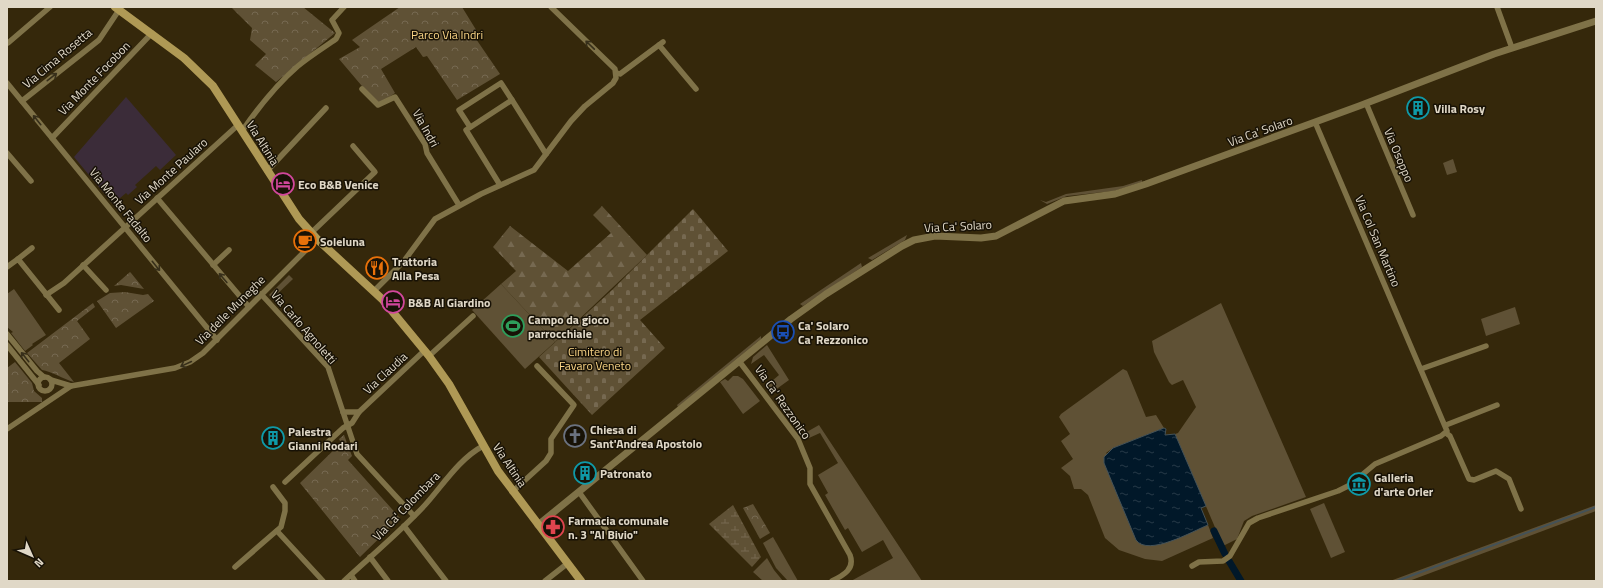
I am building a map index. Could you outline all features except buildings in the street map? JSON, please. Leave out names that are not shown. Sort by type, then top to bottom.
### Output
[{"type":"main road","name":"Via Altinia","points":[[117,9],[152,33],[184,58],[207,79],[220,94],[267,171],[295,213],[314,236],[374,292],[427,353],[449,384],[483,446],[512,492],[582,581]]},
{"type":"street","points":[[8,42],[50,7]]},
{"type":"street","name":"Via Monte Paularo","points":[[46,295],[64,283],[124,227],[240,128],[294,70],[336,39],[339,33],[332,20],[344,7]]},
{"type":"street","points":[[551,7],[612,66],[617,74]]},
{"type":"street","points":[[1497,7],[1512,48]]},
{"type":"street","name":"Via Cima Rosetta","points":[[22,101],[99,40],[117,9]]},
{"type":"street","name":"Via Ca' Solaro","points":[[538,524],[580,492],[739,360],[791,319],[869,266],[914,240],[941,236],[981,238],[996,236],[1064,201],[1114,194],[1134,189],[1512,48],[1596,21]]},
{"type":"street","name":"Via Monte Focobon","points":[[52,138],[152,33]]},
{"type":"street","points":[[374,292],[404,261],[435,219],[459,205],[534,170],[578,113],[613,83],[617,74],[620,74],[661,43],[696,89]]},
{"type":"street","name":"Via Monte Fadalto","points":[[7,83],[217,340]]},
{"type":"street","points":[[470,127],[459,110],[501,83],[546,154]]},
{"type":"street","name":"Via Indri","points":[[362,89],[375,105],[381,105],[395,97],[425,144],[427,153],[459,205]]},
{"type":"street","points":[[500,185],[466,130],[512,100]]},
{"type":"street","name":"Via Osoppo","points":[[1366,103],[1413,215]]},
{"type":"street","points":[[267,171],[326,108]]},
{"type":"street","name":"Via Col San Martino","points":[[1315,122],[1446,425],[1446,433]]},
{"type":"street","name":"Via delle Muneghe","points":[[51,380],[71,386],[183,366],[203,354],[375,172],[353,146]]},
{"type":"street","points":[[7,153],[31,181]]},
{"type":"street","points":[[157,198],[249,307]]},
{"type":"street","points":[[7,267],[32,248]]},
{"type":"street","points":[[213,265],[229,250]]},
{"type":"street","points":[[18,260],[59,310]]},
{"type":"street","points":[[83,265],[106,290]]},
{"type":"street","name":"Via Carlo Agnoletti","points":[[261,294],[328,367],[358,454],[414,516]]},
{"type":"street","points":[[427,353],[473,316]]},
{"type":"street","points":[[7,334],[37,371],[44,377],[51,380],[50,397],[45,404]]},
{"type":"street","points":[[7,345],[46,396],[45,404]]},
{"type":"street","points":[[1421,369],[1486,346]]},
{"type":"street","name":"Via Claudia","points":[[285,482],[357,418],[359,412],[427,353]]},
{"type":"street","name":"Via Ca' Rezzonico","points":[[739,360],[798,438],[810,468],[810,484],[850,555],[852,562],[850,569],[832,581]]},
{"type":"street","points":[[512,492],[546,461],[551,453],[551,439],[574,405],[536,366]]},
{"type":"street","points":[[40,387],[40,380],[44,377]]},
{"type":"street","points":[[7,429],[71,386]]},
{"type":"street","points":[[40,387],[46,391],[51,388]]},
{"type":"street","points":[[1446,425],[1497,405]]},
{"type":"street","points":[[343,412],[359,412]]},
{"type":"street","points":[[1192,566],[1199,562],[1223,561],[1230,556],[1249,523],[1258,518],[1338,491],[1350,485],[1375,464],[1446,433],[1450,436],[1469,479],[1474,480],[1496,472],[1504,476],[1509,479],[1521,509]]},
{"type":"street","name":"Via Ca' Colombara","points":[[344,581],[414,516],[456,468],[474,451],[483,446]]},
{"type":"street","points":[[235,567],[277,531],[282,524],[285,507],[283,500],[273,487]]},
{"type":"street","points":[[580,492],[643,581]]},
{"type":"street","points":[[404,526],[446,581]]},
{"type":"street","points":[[277,531],[323,581]]},
{"type":"street","points":[[370,557],[388,581]]},
{"type":"street","points":[[545,581],[568,563]]},
{"type":"street","points":[[351,575],[355,581]]},
{"type":"shaded area","points":[[126,97],[176,155],[160,170],[156,166],[135,185],[137,187],[128,195],[126,193],[113,204],[74,157]]},
{"type":"green space","points":[[231,7],[303,7],[335,33],[276,82],[255,65],[266,54],[250,40],[252,28]]},
{"type":"green space","name":"Parco Via Indri","points":[[400,7],[462,7],[478,33],[474,36],[500,74],[457,100],[427,56],[423,57],[416,47],[381,69],[395,93],[378,105],[339,59],[360,47],[352,40]]},
{"type":"green space","points":[[1453,159],[1457,172],[1447,175],[1443,163]]},
{"type":"green space","points":[[1142,180],[1142,182],[1114,191],[1067,196],[1047,204],[1040,200],[1046,202],[1066,194],[1123,186]]},
{"type":"green space","points":[[602,206],[647,255],[555,342],[501,284],[516,271],[493,247],[510,226],[568,271],[611,233],[593,215]]},
{"type":"green space","name":"Cimitero di Favaro Veneto","points":[[693,209],[728,251],[640,320],[665,348],[592,415],[539,357],[612,290]]},
{"type":"green space","points":[[907,235],[905,240],[872,260],[868,258]]},
{"type":"green space","points":[[861,263],[862,267],[803,306],[800,304]]},
{"type":"green space","points":[[130,272],[144,289],[121,285],[114,286]]},
{"type":"green space","points":[[289,275],[293,279],[273,298],[269,295]]},
{"type":"green space","name":"Campo da gioco parrocchiale","points":[[501,284],[555,342],[525,369],[472,310]]},
{"type":"green space","points":[[14,289],[46,335],[32,344],[33,345],[25,351],[11,333],[13,332],[7,327],[7,294]]},
{"type":"green space","points":[[125,292],[143,295],[148,294],[154,301],[116,328],[97,301],[110,293]]},
{"type":"green space","points":[[93,303],[95,307],[77,321],[90,339],[59,363],[74,382],[42,370],[27,353]]},
{"type":"green space","points":[[1221,303],[1306,497],[1252,516],[1244,521],[1237,539],[1223,546],[1175,434],[1178,433],[1196,407],[1183,380],[1172,385],[1169,382],[1154,352],[1152,341]]},
{"type":"green space","points":[[1515,307],[1520,324],[1486,336],[1481,319]]},
{"type":"green space","points":[[761,336],[761,339],[678,407],[677,405]]},
{"type":"green space","points":[[767,345],[789,380],[771,393],[766,386],[779,375],[764,355],[751,364],[753,357]]},
{"type":"green space","points":[[15,362],[32,383],[34,391],[42,398],[42,402],[7,402],[7,368]]},
{"type":"green space","points":[[1123,369],[1127,371],[1146,417],[1156,415],[1164,428],[1113,448],[1106,453],[1195,530],[1208,525],[1213,538],[1162,561],[1145,559],[1119,550],[1105,538],[1088,495],[1081,489],[1074,489],[1070,476],[1061,468],[1073,459],[1061,441],[1070,434],[1059,417]]},
{"type":"green space","points":[[733,376],[738,376],[743,379],[760,401],[743,414],[720,382],[725,379],[728,381]]},
{"type":"green space","points":[[819,425],[922,581],[851,581],[893,558],[883,540],[862,552],[848,528],[845,530],[825,495],[828,493],[818,475],[838,463],[820,433],[809,438],[805,433]]},
{"type":"green space","points":[[344,435],[352,456],[348,460],[400,518],[360,557],[300,483],[341,443],[339,439]]},
{"type":"green space","points":[[1324,503],[1345,552],[1331,558],[1310,509]]},
{"type":"green space","points":[[753,504],[770,533],[760,539],[743,508]]},
{"type":"green space","points":[[733,505],[761,557],[752,567],[709,524]]},
{"type":"green space","points":[[1596,505],[1596,511],[1409,581],[1390,581]]},
{"type":"green space","points":[[773,537],[798,581],[788,581],[776,568],[763,543]]},
{"type":"green space","points":[[767,558],[783,581],[763,581],[753,572]]},
{"type":"water","points":[[1164,428],[1166,429],[1165,435],[1175,434],[1206,506],[1201,508],[1208,525],[1171,541],[1150,546],[1142,544],[1136,540],[1104,463],[1104,457],[1113,448]]},
{"type":"waterway","points":[[1397,581],[1596,507]]},
{"type":"waterway","points":[[1214,531],[1225,554]]},
{"type":"waterway","points":[[1229,561],[1241,581]]},
{"type":"place","name":"Villa Rosy","points":[[1418,108]]},
{"type":"place","name":"Eco B&B Venice","points":[[283,184]]},
{"type":"place","name":"Soleluna","points":[[305,241]]},
{"type":"place","name":"Trattoria Alla Pesa","points":[[377,268]]},
{"type":"place","name":"B&B Al Giardino","points":[[393,302]]},
{"type":"place","name":"Campo da gioco parrocchiale","points":[[513,326]]},
{"type":"place","name":"Ca' Solaro Ca' Rezzonico","points":[[783,332]]},
{"type":"place","name":"Chiesa di Sant'Andrea Apostolo","points":[[575,436]]},
{"type":"place","name":"Palestra Gianni Rodari","points":[[273,438]]},
{"type":"place","name":"Patronato","points":[[585,473]]},
{"type":"place","name":"Galleria d'arte Orler","points":[[1359,484]]},
{"type":"place","name":"Farmacia comunale n. 3 \"Al Bivio\"","points":[[553,527]]}]
